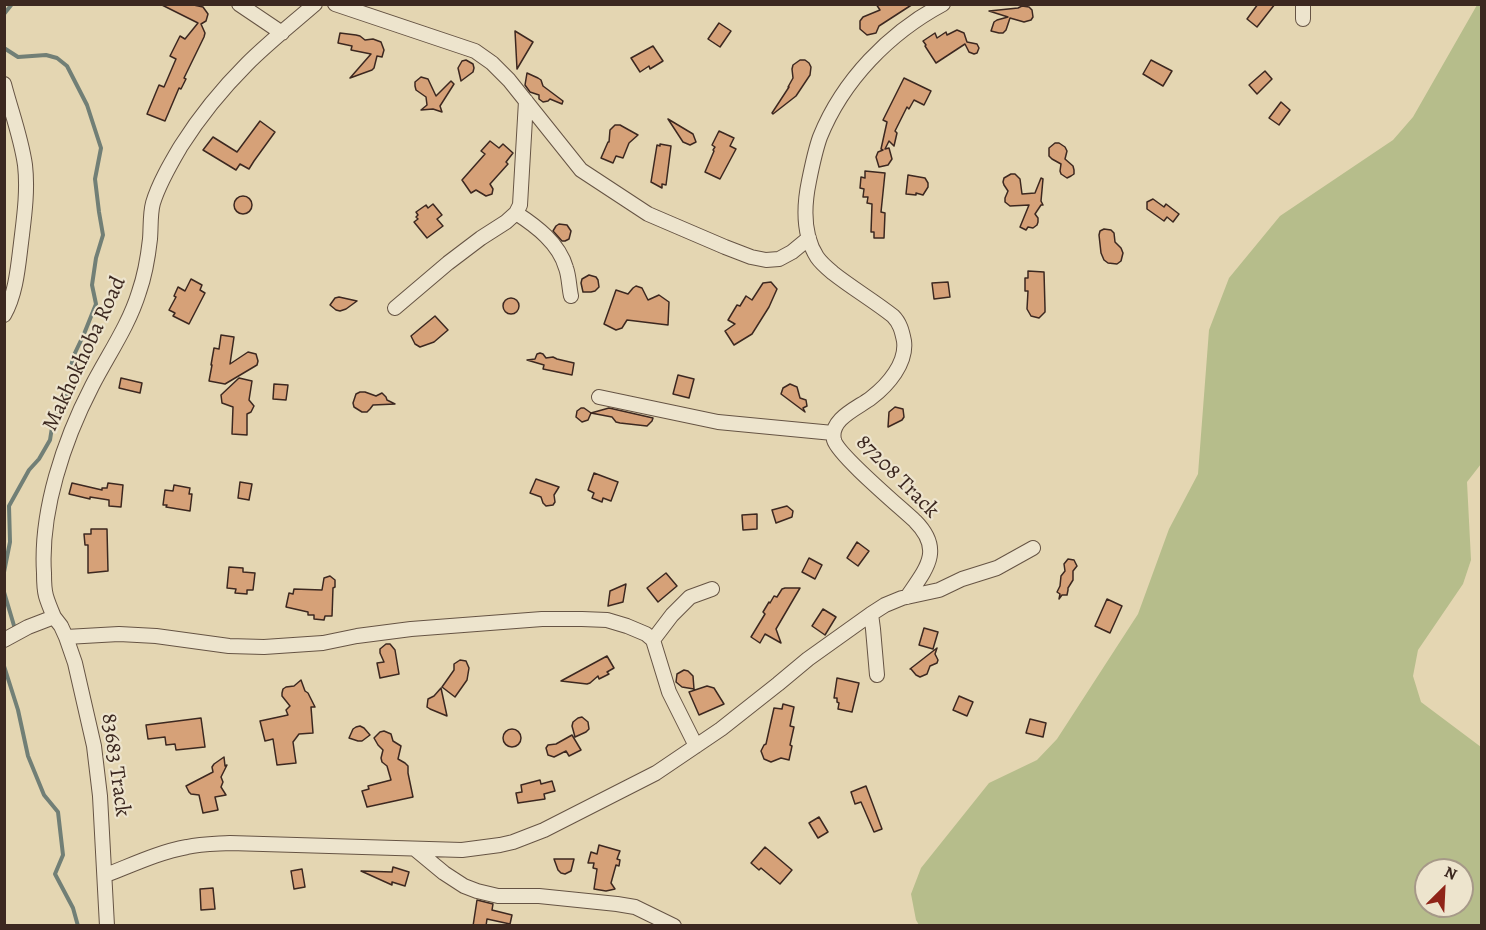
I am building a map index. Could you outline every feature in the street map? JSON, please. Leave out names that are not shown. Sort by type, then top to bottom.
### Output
[{"type":"street","points":[[239,4],[282,33]]},
{"type":"street","name":"Makhokhoba Road","points":[[54,617],[45,594],[43,557],[45,529],[55,482],[78,414],[139,295],[148,262],[151,216],[158,189],[180,147],[223,89],[248,63],[315,4]]},
{"type":"street","points":[[335,4],[475,51],[492,63],[509,80],[580,170],[648,214],[725,248],[766,261],[779,259],[809,238]]},
{"type":"street","name":"87208 Track","points":[[907,597],[929,562],[928,536],[923,528],[847,459],[836,446],[833,438],[836,426],[842,418],[882,388],[899,366],[905,349],[902,329],[885,310],[853,289],[818,259],[809,238],[806,221],[807,191],[819,139],[846,88],[883,45],[919,18],[943,4]]},
{"type":"street","points":[[1302,4],[1302,20]]},
{"type":"street","points":[[4,84],[22,149],[26,189],[25,216],[16,279],[11,300],[4,315]]},
{"type":"street","points":[[394,308],[448,263],[507,222],[516,213],[520,205],[526,101]]},
{"type":"street","points":[[516,213],[542,232],[560,253],[566,267],[571,296]]},
{"type":"street","points":[[599,397],[718,422],[833,433]]},
{"type":"street","points":[[106,874],[168,852],[205,844],[462,850],[513,842],[544,830],[656,773],[696,746],[808,659],[885,605],[907,597],[939,590],[962,579],[997,568],[1033,548]]},
{"type":"street","points":[[653,640],[672,615],[690,597],[712,588]]},
{"type":"street","points":[[871,614],[877,675]]},
{"type":"street","points":[[4,640],[54,617]]},
{"type":"street","name":"83683 Track","points":[[54,617],[61,626],[75,663],[94,746],[106,874],[107,926]]},
{"type":"street","points":[[66,637],[119,633],[229,646],[264,647],[323,643],[411,629],[542,620],[607,620],[646,634],[653,640],[669,692],[696,746]]},
{"type":"street","points":[[415,849],[444,873],[464,886],[477,891],[498,896],[539,896],[617,903],[635,907],[674,926]]},
{"type":"green space","points":[[1477,5],[1482,5],[1481,464],[1467,482],[1471,560],[1463,584],[1418,650],[1413,676],[1421,702],[1481,747],[1481,925],[919,925],[911,894],[921,868],[989,783],[1037,760],[1057,739],[1138,614],[1169,529],[1198,474],[1209,330],[1229,278],[1280,216],[1393,140],[1413,117]]},
{"type":"building","points":[[160,4],[189,4],[203,7],[208,14],[206,21],[201,24],[205,33],[204,37],[165,121],[147,114],[159,85],[164,87],[176,59],[170,56],[180,36],[185,39],[198,23]]},
{"type":"building","points":[[876,4],[913,4],[879,26],[876,33],[867,35],[860,29],[860,21],[863,17],[880,10]]},
{"type":"building","points":[[1258,4],[1275,4],[1257,27],[1247,19]]},
{"type":"building","points":[[1022,6],[1032,10],[1031,20],[1024,22],[1010,18],[1003,33],[991,31],[994,22],[1008,17],[989,11]]},
{"type":"building","points":[[719,23],[731,31],[720,47],[708,39]]},
{"type":"building","points":[[957,30],[964,33],[967,42],[977,44],[979,48],[977,53],[969,52],[965,44],[936,63],[923,41],[935,33],[937,38],[946,32],[947,35]]},
{"type":"building","points":[[515,31],[533,42],[517,69]]},
{"type":"building","points":[[340,33],[381,42],[384,50],[382,57],[377,56],[372,70],[350,78],[371,54],[351,50],[352,46],[338,43]]},
{"type":"building","points":[[653,46],[663,61],[640,72],[631,58]]},
{"type":"building","points":[[466,60],[473,64],[474,68],[473,72],[461,81],[458,68],[462,61]]},
{"type":"building","points":[[800,60],[809,63],[810,75],[796,96],[773,114],[793,78],[793,65]]},
{"type":"building","points":[[1151,60],[1172,71],[1163,86],[1143,74]]},
{"type":"building","points":[[1265,71],[1272,79],[1257,94],[1249,85]]},
{"type":"building","points":[[527,73],[541,80],[543,86],[563,101],[562,104],[550,99],[543,102],[539,99],[539,95],[530,92],[525,85]]},
{"type":"building","points":[[421,77],[428,79],[436,96],[451,81],[454,84],[440,106],[442,112],[433,109],[421,110],[427,105],[426,97],[416,90],[415,82]]},
{"type":"building","points":[[904,78],[931,91],[924,105],[914,100],[909,109],[907,107],[895,131],[897,133],[894,146],[889,141],[885,149],[889,148],[892,159],[888,165],[879,167],[876,157],[878,152],[883,150],[881,149],[887,122],[883,120]]},
{"type":"building","points":[[1281,102],[1290,110],[1279,125],[1269,118]]},
{"type":"building","points":[[668,119],[693,134],[696,142],[690,145],[683,142]]},
{"type":"building","points":[[260,121],[275,132],[249,169],[240,164],[236,170],[203,150],[213,137],[237,152]]},
{"type":"building","points":[[615,125],[620,125],[638,135],[629,143],[623,158],[616,156],[613,163],[601,158],[609,142],[610,130]]},
{"type":"building","points":[[719,131],[734,138],[730,146],[736,149],[720,179],[705,172],[714,151],[715,147],[712,145]]},
{"type":"building","points":[[490,141],[499,148],[503,144],[513,153],[506,162],[508,164],[490,184],[493,189],[492,194],[486,196],[476,190],[471,193],[462,180],[485,154],[481,151]]},
{"type":"building","points":[[1055,143],[1065,147],[1067,151],[1065,159],[1073,166],[1074,174],[1067,178],[1061,174],[1061,164],[1049,156],[1049,148]]},
{"type":"building","points":[[660,144],[671,146],[666,185],[662,184],[662,188],[651,182],[657,145],[660,146]]},
{"type":"building","points":[[865,171],[885,173],[881,212],[885,213],[884,238],[874,238],[874,232],[871,232],[872,204],[867,203],[868,197],[863,197],[864,189],[860,188],[861,177],[865,178]]},
{"type":"building","points":[[1015,174],[1020,179],[1022,194],[1035,193],[1041,178],[1043,179],[1041,201],[1043,205],[1035,214],[1038,222],[1033,228],[1028,227],[1026,230],[1020,227],[1029,205],[1010,206],[1005,202],[1008,191],[1003,182],[1004,178]]},
{"type":"building","points":[[908,175],[925,178],[928,187],[923,195],[906,194]]},
{"type":"building","points":[[243,196],[249,199],[252,205],[249,211],[243,214],[237,211],[234,205],[237,199]]},
{"type":"building","points":[[1153,199],[1164,207],[1166,204],[1179,214],[1173,222],[1167,217],[1164,221],[1147,209],[1147,202]]},
{"type":"building","points":[[433,204],[442,215],[437,219],[443,226],[427,238],[414,222],[418,219],[416,212],[426,205],[428,208]]},
{"type":"building","points":[[559,224],[567,225],[571,231],[569,239],[565,241],[562,241],[553,231]]},
{"type":"building","points":[[1104,229],[1114,233],[1115,242],[1123,253],[1121,261],[1117,264],[1108,263],[1101,253],[1099,235]]},
{"type":"building","points":[[1028,271],[1044,272],[1045,312],[1039,318],[1031,316],[1027,309],[1028,291],[1025,291],[1025,278],[1028,278]]},
{"type":"building","points":[[589,275],[596,277],[599,287],[595,291],[583,292],[582,279]]},
{"type":"building","points":[[191,279],[202,285],[200,290],[205,293],[189,324],[173,316],[175,313],[169,310],[178,287],[185,291]]},
{"type":"building","points":[[771,282],[777,289],[769,307],[752,334],[734,345],[725,331],[735,324],[728,320],[746,296],[752,300],[763,283]]},
{"type":"building","points":[[948,282],[950,297],[934,299],[932,283]]},
{"type":"building","points":[[636,286],[642,288],[648,300],[659,295],[669,302],[668,325],[627,320],[622,328],[616,330],[604,324],[616,290],[628,294]]},
{"type":"building","points":[[335,298],[357,301],[340,311],[330,305]]},
{"type":"building","points":[[508,298],[514,298],[519,306],[517,312],[508,314],[503,309],[503,303]]},
{"type":"building","points":[[435,316],[448,330],[434,342],[420,347],[415,344],[411,336]]},
{"type":"building","points":[[221,335],[234,337],[230,364],[248,352],[256,354],[258,361],[257,365],[225,384],[209,381],[214,348],[219,349]]},
{"type":"building","points":[[540,353],[546,358],[553,357],[574,363],[572,375],[543,369],[544,365],[527,360],[535,359]]},
{"type":"building","points":[[678,375],[694,379],[689,398],[673,394]]},
{"type":"building","points":[[121,378],[142,383],[140,393],[119,388]]},
{"type":"building","points":[[239,378],[252,381],[249,400],[254,406],[247,414],[247,435],[232,434],[233,407],[222,403],[221,395]]},
{"type":"building","points":[[274,384],[288,385],[286,400],[273,399]]},
{"type":"building","points":[[790,384],[797,387],[800,398],[806,400],[807,406],[803,408],[805,412],[781,394],[783,388]]},
{"type":"building","points":[[360,392],[376,396],[382,393],[387,400],[395,404],[373,405],[367,412],[362,412],[354,407],[353,403],[356,394]]},
{"type":"building","points":[[895,407],[903,409],[904,417],[888,427],[889,412]]},
{"type":"building","points":[[581,408],[591,413],[588,420],[582,422],[576,417],[577,411]]},
{"type":"building","points":[[609,408],[653,418],[647,426],[620,423],[612,417],[591,413]]},
{"type":"building","points":[[594,473],[618,482],[611,501],[603,498],[602,502],[592,498],[594,493],[588,490]]},
{"type":"building","points":[[536,479],[559,487],[554,495],[553,505],[546,506],[541,497],[530,493]]},
{"type":"building","points":[[240,482],[252,484],[249,500],[238,498]]},
{"type":"building","points":[[72,483],[102,490],[102,488],[107,488],[108,483],[123,485],[121,507],[109,506],[109,500],[90,497],[90,499],[69,494]]},
{"type":"building","points":[[174,485],[190,488],[189,494],[192,494],[190,511],[163,505],[165,490],[173,491]]},
{"type":"building","points":[[787,506],[793,511],[792,517],[776,523],[772,510]]},
{"type":"building","points":[[757,514],[757,529],[743,530],[742,515]]},
{"type":"building","points":[[91,529],[107,529],[108,571],[88,573],[88,545],[85,545],[84,534],[91,534]]},
{"type":"building","points":[[857,542],[869,551],[858,566],[847,558]]},
{"type":"building","points":[[809,558],[822,565],[815,579],[802,572]]},
{"type":"building","points":[[1068,559],[1074,560],[1077,566],[1073,571],[1073,580],[1067,595],[1062,595],[1059,599],[1060,594],[1057,592],[1061,576],[1065,571],[1064,564]]},
{"type":"building","points":[[229,567],[243,568],[243,572],[255,573],[253,590],[247,590],[247,594],[235,593],[236,589],[227,588]]},
{"type":"building","points":[[666,573],[677,586],[658,602],[647,588]]},
{"type":"building","points":[[330,576],[335,580],[332,616],[325,616],[324,620],[314,619],[314,615],[308,615],[308,612],[286,607],[289,593],[293,594],[294,589],[322,590],[324,578]]},
{"type":"building","points":[[626,584],[623,602],[608,606],[610,591]]},
{"type":"building","points":[[785,588],[800,588],[776,629],[781,643],[765,634],[760,643],[751,637],[765,614],[763,612],[769,602]]},
{"type":"building","points":[[1107,599],[1122,606],[1110,633],[1095,626]]},
{"type":"building","points":[[823,609],[836,617],[825,635],[812,626]]},
{"type":"building","points":[[924,628],[938,632],[933,649],[919,645]]},
{"type":"building","points":[[390,644],[395,650],[399,674],[380,678],[377,663],[384,662],[380,649]]},
{"type":"building","points":[[937,648],[935,654],[937,663],[930,666],[927,674],[920,677],[910,669]]},
{"type":"building","points":[[607,656],[614,668],[607,672],[609,674],[599,679],[598,676],[587,684],[561,681]]},
{"type":"building","points":[[460,660],[466,661],[469,668],[467,680],[455,697],[442,687],[454,670],[454,664]]},
{"type":"building","points":[[684,670],[693,676],[694,689],[682,687],[676,682],[677,674]]},
{"type":"building","points":[[837,678],[859,683],[852,712],[838,709],[839,703],[837,698],[834,698]]},
{"type":"building","points":[[301,680],[315,707],[311,707],[313,733],[299,734],[293,742],[296,763],[277,765],[273,739],[265,741],[260,721],[288,715],[286,710],[290,706],[282,696],[283,689],[294,686]]},
{"type":"building","points":[[707,686],[714,688],[724,704],[699,715],[689,692]]},
{"type":"building","points":[[441,688],[447,716],[427,707],[428,699]]},
{"type":"building","points":[[959,696],[973,702],[967,716],[953,710]]},
{"type":"building","points":[[783,704],[794,707],[790,726],[794,727],[790,745],[792,746],[789,760],[781,758],[771,762],[764,759],[761,751],[766,744],[774,708],[782,709]]},
{"type":"building","points":[[582,717],[588,722],[589,729],[575,737],[573,722]]},
{"type":"building","points":[[201,718],[205,747],[176,750],[175,744],[166,745],[165,737],[148,739],[146,725]]},
{"type":"building","points":[[1030,719],[1046,723],[1043,737],[1026,733]]},
{"type":"building","points":[[360,726],[370,735],[362,741],[349,738],[353,729]]},
{"type":"building","points":[[512,729],[518,732],[521,738],[518,744],[512,747],[506,744],[503,738],[506,732]]},
{"type":"building","points":[[384,731],[391,734],[393,741],[401,746],[398,759],[408,766],[413,797],[367,807],[362,791],[369,789],[368,786],[391,780],[387,766],[382,762],[383,750],[374,738]]},
{"type":"building","points":[[572,735],[581,750],[569,756],[566,751],[554,757],[548,755],[546,748],[548,745],[556,744]]},
{"type":"building","points":[[224,757],[225,766],[227,765],[221,777],[223,782],[221,787],[226,795],[215,797],[218,810],[203,813],[199,795],[191,794],[186,786],[213,772],[214,764]]},
{"type":"building","points":[[540,780],[541,784],[552,781],[555,791],[544,794],[545,799],[518,803],[516,793],[522,792],[521,785]]},
{"type":"building","points":[[866,786],[882,829],[874,832],[861,802],[855,804],[851,792]]},
{"type":"building","points":[[819,817],[828,832],[818,838],[809,823]]},
{"type":"building","points":[[599,845],[620,851],[617,859],[620,860],[619,866],[616,865],[611,883],[615,889],[606,891],[594,889],[597,869],[593,868],[594,863],[588,863],[591,852],[597,854]]},
{"type":"building","points":[[765,847],[792,870],[780,884],[761,868],[759,870],[751,863]]},
{"type":"building","points":[[554,859],[574,859],[571,871],[561,873]]},
{"type":"building","points":[[393,867],[409,872],[405,886],[392,882],[392,885],[361,871],[392,872]]},
{"type":"building","points":[[302,869],[305,887],[294,889],[291,871]]},
{"type":"building","points":[[213,888],[215,909],[201,910],[200,889]]},
{"type":"building","points":[[477,900],[493,904],[492,910],[512,915],[510,924],[487,919],[486,926],[473,926]]},
{"type":"waterway","points":[[4,14],[12,4]]},
{"type":"waterway","points":[[4,48],[18,57],[46,55],[57,58],[67,66],[87,105],[101,148],[95,179],[103,235],[96,258],[92,285],[96,304],[71,366],[79,377],[59,407],[53,421],[50,440],[39,459],[29,470],[9,506],[10,542],[4,572]]},
{"type":"waterway","points":[[4,592],[15,629]]},
{"type":"waterway","points":[[4,666],[18,710],[28,756],[44,795],[58,812],[63,855],[55,874],[73,908],[78,926]]}]
